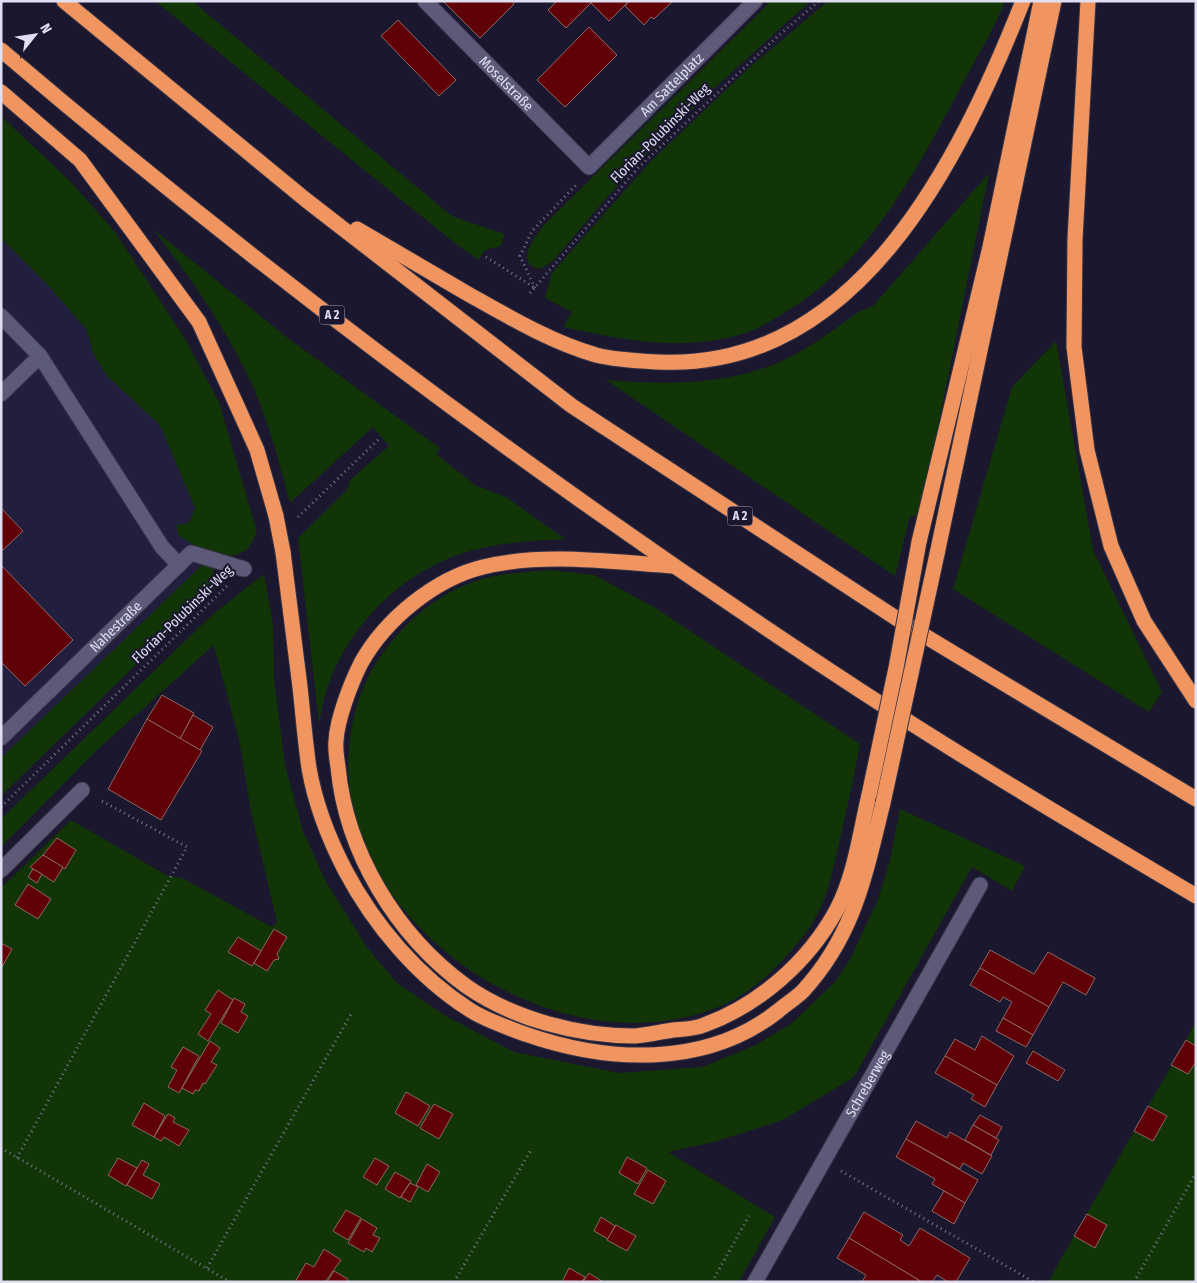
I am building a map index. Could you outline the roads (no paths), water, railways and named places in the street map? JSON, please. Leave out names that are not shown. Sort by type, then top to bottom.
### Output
[{"type":"highway","name":"A 2","points":[[64,1],[306,200],[572,406],[905,624],[1196,799]]},
{"type":"highway","points":[[306,200],[528,328],[596,355],[620,359],[688,363],[755,349],[790,333],[844,296],[890,250],[920,207],[959,140],[1005,45],[1023,1]]},
{"type":"highway","points":[[673,566],[524,559],[480,567],[438,585],[394,619],[369,648],[350,684],[336,741],[341,795],[354,839],[383,898],[426,950],[466,986],[504,1007],[542,1022],[589,1032],[636,1036],[702,1026],[762,996],[804,956],[839,903],[849,879],[869,794],[896,668],[919,542],[990,247],[1041,1]]},
{"type":"highway","points":[[1,92],[80,160],[198,322],[256,450],[276,516],[283,552],[309,770],[322,817],[346,871],[392,942],[435,986],[472,1012],[506,1027],[563,1047],[630,1056],[676,1055],[722,1042],[761,1024],[803,992],[841,939],[861,894],[883,803],[1054,1]]},
{"type":"highway","points":[[1088,1],[1075,239],[1074,347],[1087,450],[1111,546],[1144,621],[1196,701]]},
{"type":"highway","name":"A 2","points":[[1,50],[162,184],[409,374],[673,566],[834,674],[975,764],[1196,896]]},
{"type":"street","name":"Moselstraße","points":[[425,1],[588,167]]},
{"type":"street","name":"Am Sattelplatz","points":[[588,167],[755,1]]},
{"type":"street","points":[[1,316],[40,356],[162,547],[179,565]]},
{"type":"street","points":[[1,394],[40,356]]},
{"type":"street","name":"Nahestraße","points":[[1,738],[191,554],[244,569]]},
{"type":"street","points":[[1,870],[82,790]]},
{"type":"street","name":"Schreberweg","points":[[755,1282],[980,885]]}]
